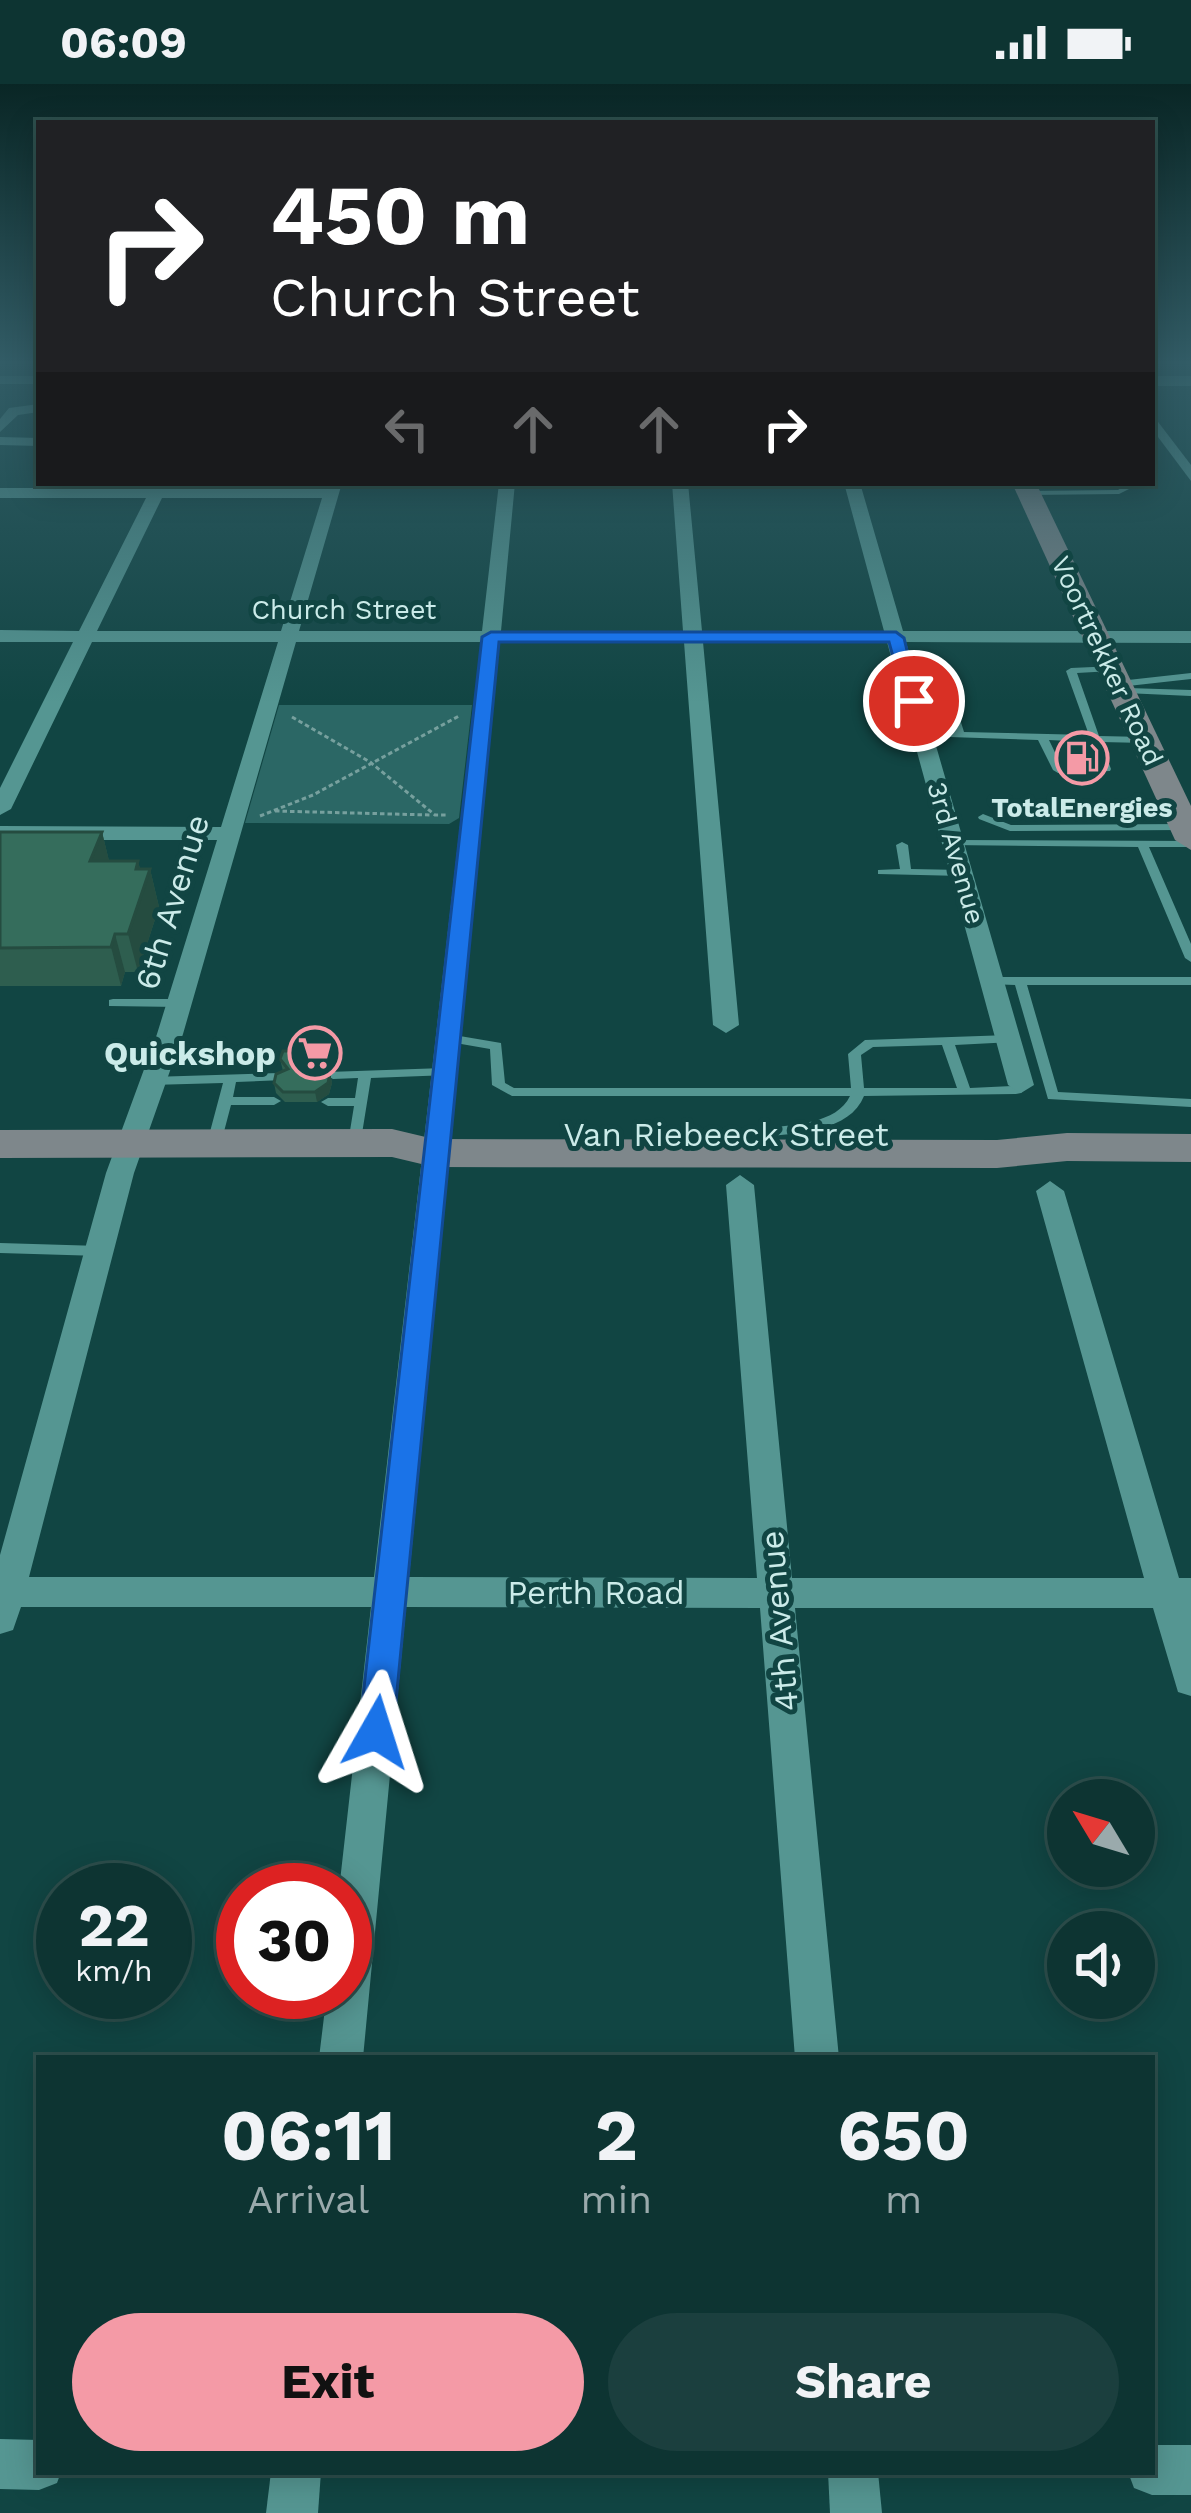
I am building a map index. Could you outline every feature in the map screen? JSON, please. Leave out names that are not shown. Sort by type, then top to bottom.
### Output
[{"type":"main road","name":"Voortrekker Road","points":[[1026,488],[1189,836]]},
{"type":"main road","name":"Van Riebeeck Street","points":[[435,1143],[754,1134],[994,1136],[1060,1148]]},
{"type":"main road","name":"Van Riebeeck Street","points":[[0,1144],[435,1143],[997,1154],[1060,1148],[1191,1148]]},
{"type":"street","points":[[341,2055],[507,486]]},
{"type":"street","points":[[680,486],[726,1025]]},
{"type":"street","name":"3rd Avenue","points":[[853,486],[1022,1085]]},
{"type":"street","points":[[0,493],[332,488]]},
{"type":"street","name":"6th Avenue","points":[[3,1601],[129,1145],[179,1003],[332,488]]},
{"type":"street","points":[[0,809],[156,493]]},
{"type":"street","name":"Church Street","points":[[0,636],[1191,637]]},
{"type":"street","points":[[0,833],[106,842],[230,834]]},
{"type":"street","name":"4th Avenue","points":[[740,1185],[817,2055]]},
{"type":"street","points":[[1050,1191],[1179,1593],[1191,1680]]},
{"type":"street","name":"Perth Road","points":[[3,1601],[391,1592],[1179,1593]]},
{"type":"street","points":[[0,2464],[36,2464]]},
{"type":"street","points":[[1155,2470],[1191,2470]]},
{"type":"street","points":[[292,2513],[296,2475]]},
{"type":"street","points":[[853,2475],[856,2513]]},
{"type":"lane","points":[[1026,488],[1114,492],[1126,486]]},
{"type":"lane","points":[[904,668],[942,673],[960,735]]},
{"type":"lane","points":[[1042,737],[1055,768],[1106,769],[1071,671],[1191,693]]},
{"type":"lane","points":[[1117,681],[1191,676]]},
{"type":"lane","points":[[923,734],[1145,740]]},
{"type":"lane","points":[[982,817],[1010,828],[1189,836]]},
{"type":"lane","points":[[953,843],[1142,844],[1189,836]]},
{"type":"lane","points":[[902,844],[906,872]]},
{"type":"lane","points":[[1142,844],[1191,958]]},
{"type":"lane","points":[[882,872],[962,873]]},
{"type":"lane","points":[[992,981],[1189,985]]},
{"type":"lane","points":[[1020,981],[1053,1096],[1191,1102]]},
{"type":"lane","points":[[112,1003],[179,1003]]},
{"type":"lane","points":[[448,1038],[496,1046],[499,1085],[512,1092],[965,1091],[1016,1090],[1022,1085]]},
{"type":"lane","points":[[754,1134],[836,1119],[850,1111],[858,1090],[854,1054],[859,1047],[1009,1039]]},
{"type":"lane","points":[[947,1041],[965,1091]]},
{"type":"lane","points":[[333,1075],[444,1072]]},
{"type":"lane","points":[[365,1074],[361,1102],[373,1143]]},
{"type":"lane","points":[[152,1081],[280,1077]]},
{"type":"lane","points":[[214,1143],[231,1078]]},
{"type":"lane","points":[[225,1101],[274,1101]]},
{"type":"lane","points":[[328,1102],[361,1102]]},
{"type":"lane","points":[[0,1248],[100,1251]]},
{"type":"path","points":[[269,703],[370,762],[435,815]]},
{"type":"path","points":[[230,834],[269,811],[313,795],[469,710],[483,709]]},
{"type":"path","points":[[269,811],[472,816]]},
{"type":"shaded area","points":[[279,705],[472,705],[459,818],[449,824],[245,823]]},
{"type":"building","points":[[0,832],[102,832],[90,861],[138,861],[136,869],[150,869],[128,934],[115,934],[111,947],[0,948]]},
{"type":"building","points":[[283,1051],[332,1051],[320,1066],[330,1073],[328,1083],[315,1092],[283,1092],[274,1083],[276,1074],[288,1069],[280,1059]]},
{"type":"place","name":"TotalEnergies","points":[[1082,758]]},
{"type":"place","name":"Quickshop","points":[[315,1053]]},
{"type":"route","points":[[376,1732],[430,1178],[491,637],[896,638],[914,701]]}]
